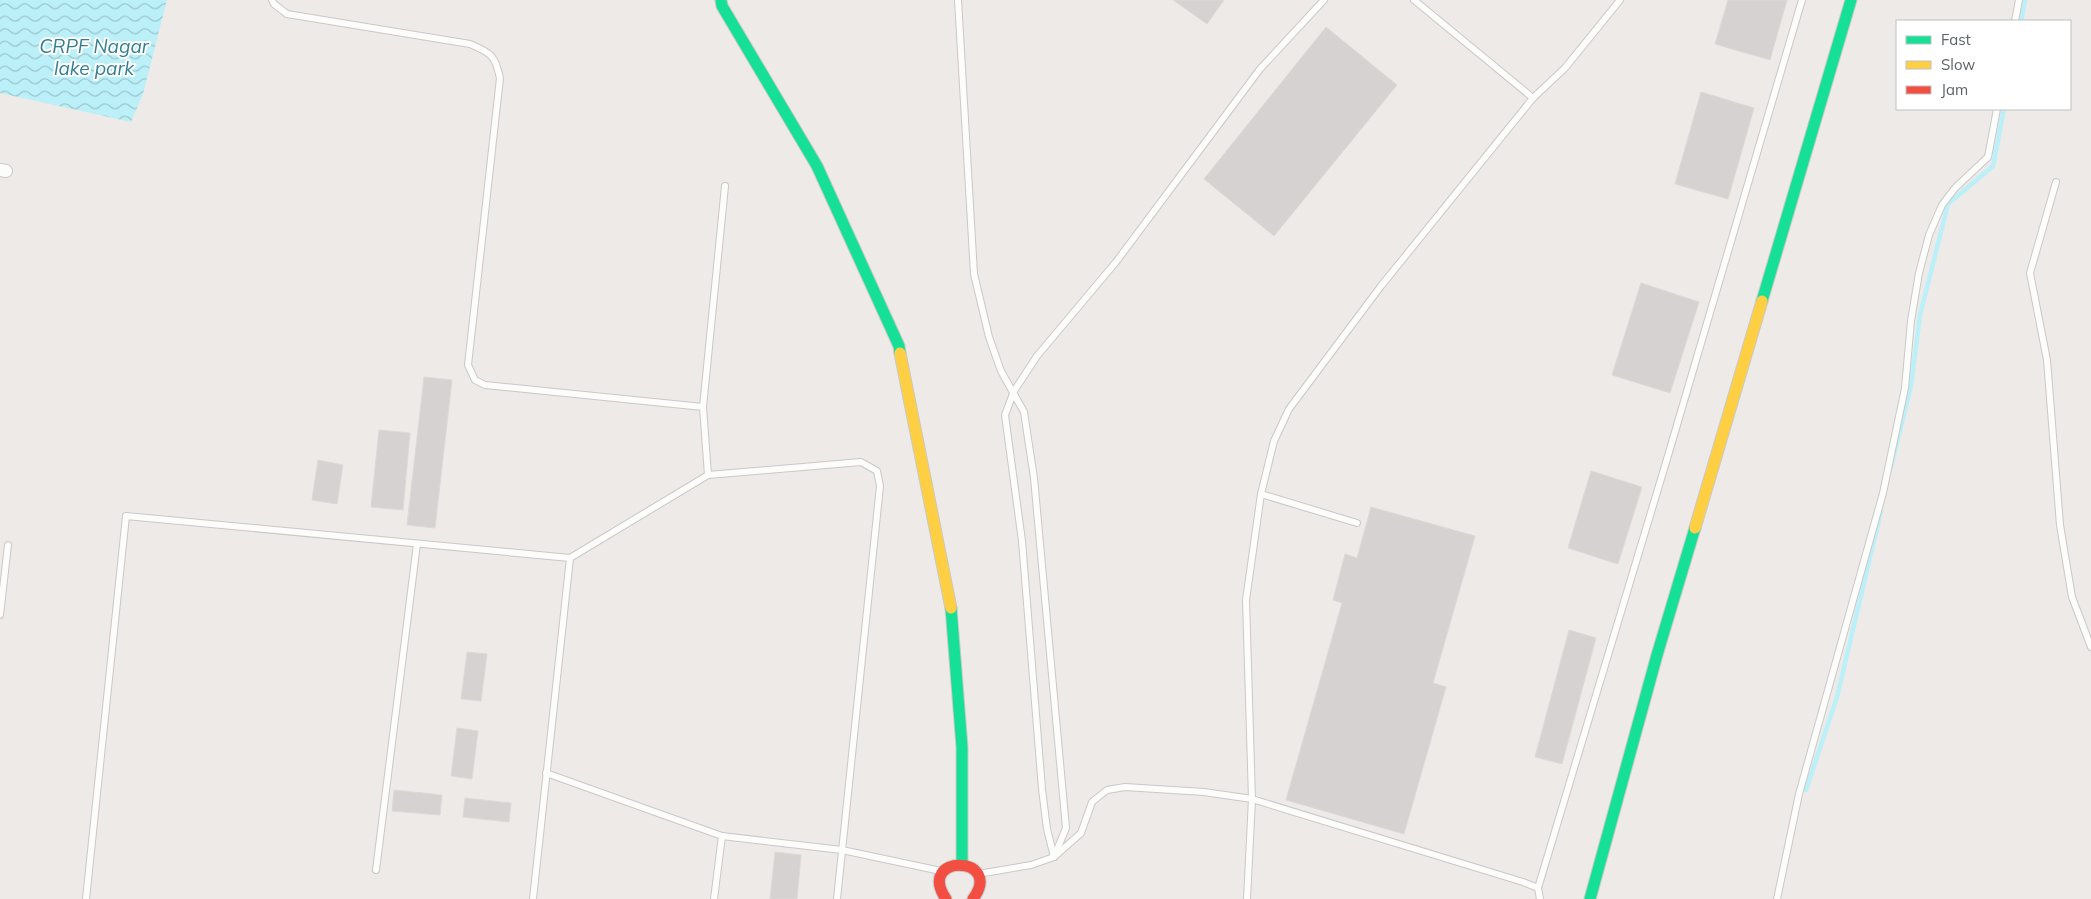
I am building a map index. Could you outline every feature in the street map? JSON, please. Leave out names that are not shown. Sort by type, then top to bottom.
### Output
[{"type":"main road","points":[[721,0],[722,6],[816,166],[899,346],[951,609],[962,747],[962,864]]},
{"type":"main road","points":[[1590,899],[1657,655],[1852,0]]},
{"type":"main road","points":[[946,899],[940,890],[939,884],[943,872],[949,866],[962,864],[973,869],[977,874],[980,886],[978,893],[973,899]]},
{"type":"lane","points":[[272,0],[274,4],[287,14],[470,44],[487,51],[496,60],[500,78],[468,365],[476,380],[485,385],[703,406]]},
{"type":"lane","points":[[958,0],[974,274],[1001,371],[1014,391],[1024,412],[1034,478],[1066,828],[1054,857]]},
{"type":"lane","points":[[1054,857],[1047,829],[1042,789],[1022,542],[1005,415],[1014,391],[1037,356],[1116,262],[1260,69],[1324,0]]},
{"type":"lane","points":[[1414,0],[1533,98]]},
{"type":"lane","points":[[1247,899],[1252,799],[1246,600],[1261,494],[1274,441],[1289,409],[1381,286],[1533,98],[1565,68],[1620,0]]},
{"type":"lane","points":[[1540,899],[1538,888],[1802,0]]},
{"type":"lane","points":[[2015,20],[2019,0]]},
{"type":"lane","points":[[1777,899],[1799,794],[1883,493],[1905,388],[1911,321],[1919,273],[1929,235],[1942,205],[1955,188],[1988,157],[1998,110]]},
{"type":"lane","points":[[2056,182],[2030,273],[2047,360],[2060,525],[2070,588],[2091,647]]},
{"type":"lane","points":[[708,475],[703,406],[726,186]]},
{"type":"lane","points":[[86,899],[126,516],[570,558],[708,475],[861,462],[877,472],[880,486],[837,899]]},
{"type":"lane","points":[[1261,494],[1357,523]]},
{"type":"lane","points":[[376,870],[417,544]]},
{"type":"lane","points":[[0,615],[8,545]]},
{"type":"lane","points":[[533,899],[570,558]]},
{"type":"lane","points":[[546,773],[722,836],[842,850],[943,872]]},
{"type":"lane","points":[[977,874],[1031,865],[1054,857],[1081,833],[1092,802],[1107,790],[1125,787],[1204,792],[1252,799],[1524,882],[1538,888]]},
{"type":"lane","points":[[714,899],[722,836]]},
{"type":"water","name":"CRPF Nagar lake park","points":[[0,0],[167,0],[143,94],[131,122],[0,93]]},
{"type":"building","points":[[1173,0],[1224,0],[1207,24]]},
{"type":"building","points":[[1728,0],[1787,0],[1770,60],[1715,44]]},
{"type":"building","points":[[1326,27],[1397,85],[1274,236],[1204,179]]},
{"type":"building","points":[[1701,92],[1754,108],[1728,199],[1675,184]]},
{"type":"building","points":[[1641,283],[1699,302],[1670,393],[1612,375]]},
{"type":"building","points":[[424,377],[452,380],[435,528],[407,525]]},
{"type":"building","points":[[379,430],[410,433],[403,510],[371,507]]},
{"type":"building","points":[[318,460],[343,465],[337,504],[312,500]]},
{"type":"building","points":[[1591,471],[1642,487],[1618,564],[1568,548]]},
{"type":"building","points":[[1371,507],[1475,536],[1433,683],[1446,687],[1404,834],[1286,800],[1342,603],[1333,600],[1345,554],[1357,558]]},
{"type":"building","points":[[1569,630],[1596,638],[1562,764],[1535,757]]},
{"type":"building","points":[[467,652],[487,654],[481,701],[461,699]]},
{"type":"building","points":[[457,728],[478,731],[472,779],[451,776]]},
{"type":"building","points":[[394,790],[442,795],[440,815],[392,811]]},
{"type":"building","points":[[465,798],[511,803],[509,822],[463,817]]},
{"type":"building","points":[[775,852],[801,855],[797,899],[770,899]]},
{"type":"waterway","points":[[2021,20],[2025,0]]},
{"type":"waterway","points":[[1891,467],[1911,386],[1920,315],[1948,204],[1993,166],[2004,110]]},
{"type":"waterway","points":[[1806,790],[1837,697],[1881,511]]},
{"type":"traffic: fast","points":[[721,0],[722,6],[817,166],[899,346],[900,353]]},
{"type":"traffic: fast","points":[[1762,301],[1851,0]]},
{"type":"traffic: fast","points":[[1590,899],[1657,655],[1695,528]]},
{"type":"traffic: fast","points":[[951,608],[962,747],[962,864]]},
{"type":"traffic: slow","points":[[1695,528],[1762,301]]},
{"type":"traffic: slow","points":[[900,353],[951,608]]},
{"type":"traffic: jam","points":[[946,899],[940,884],[942,873],[949,867],[960,865],[970,868],[978,874],[980,884],[973,899]]}]
